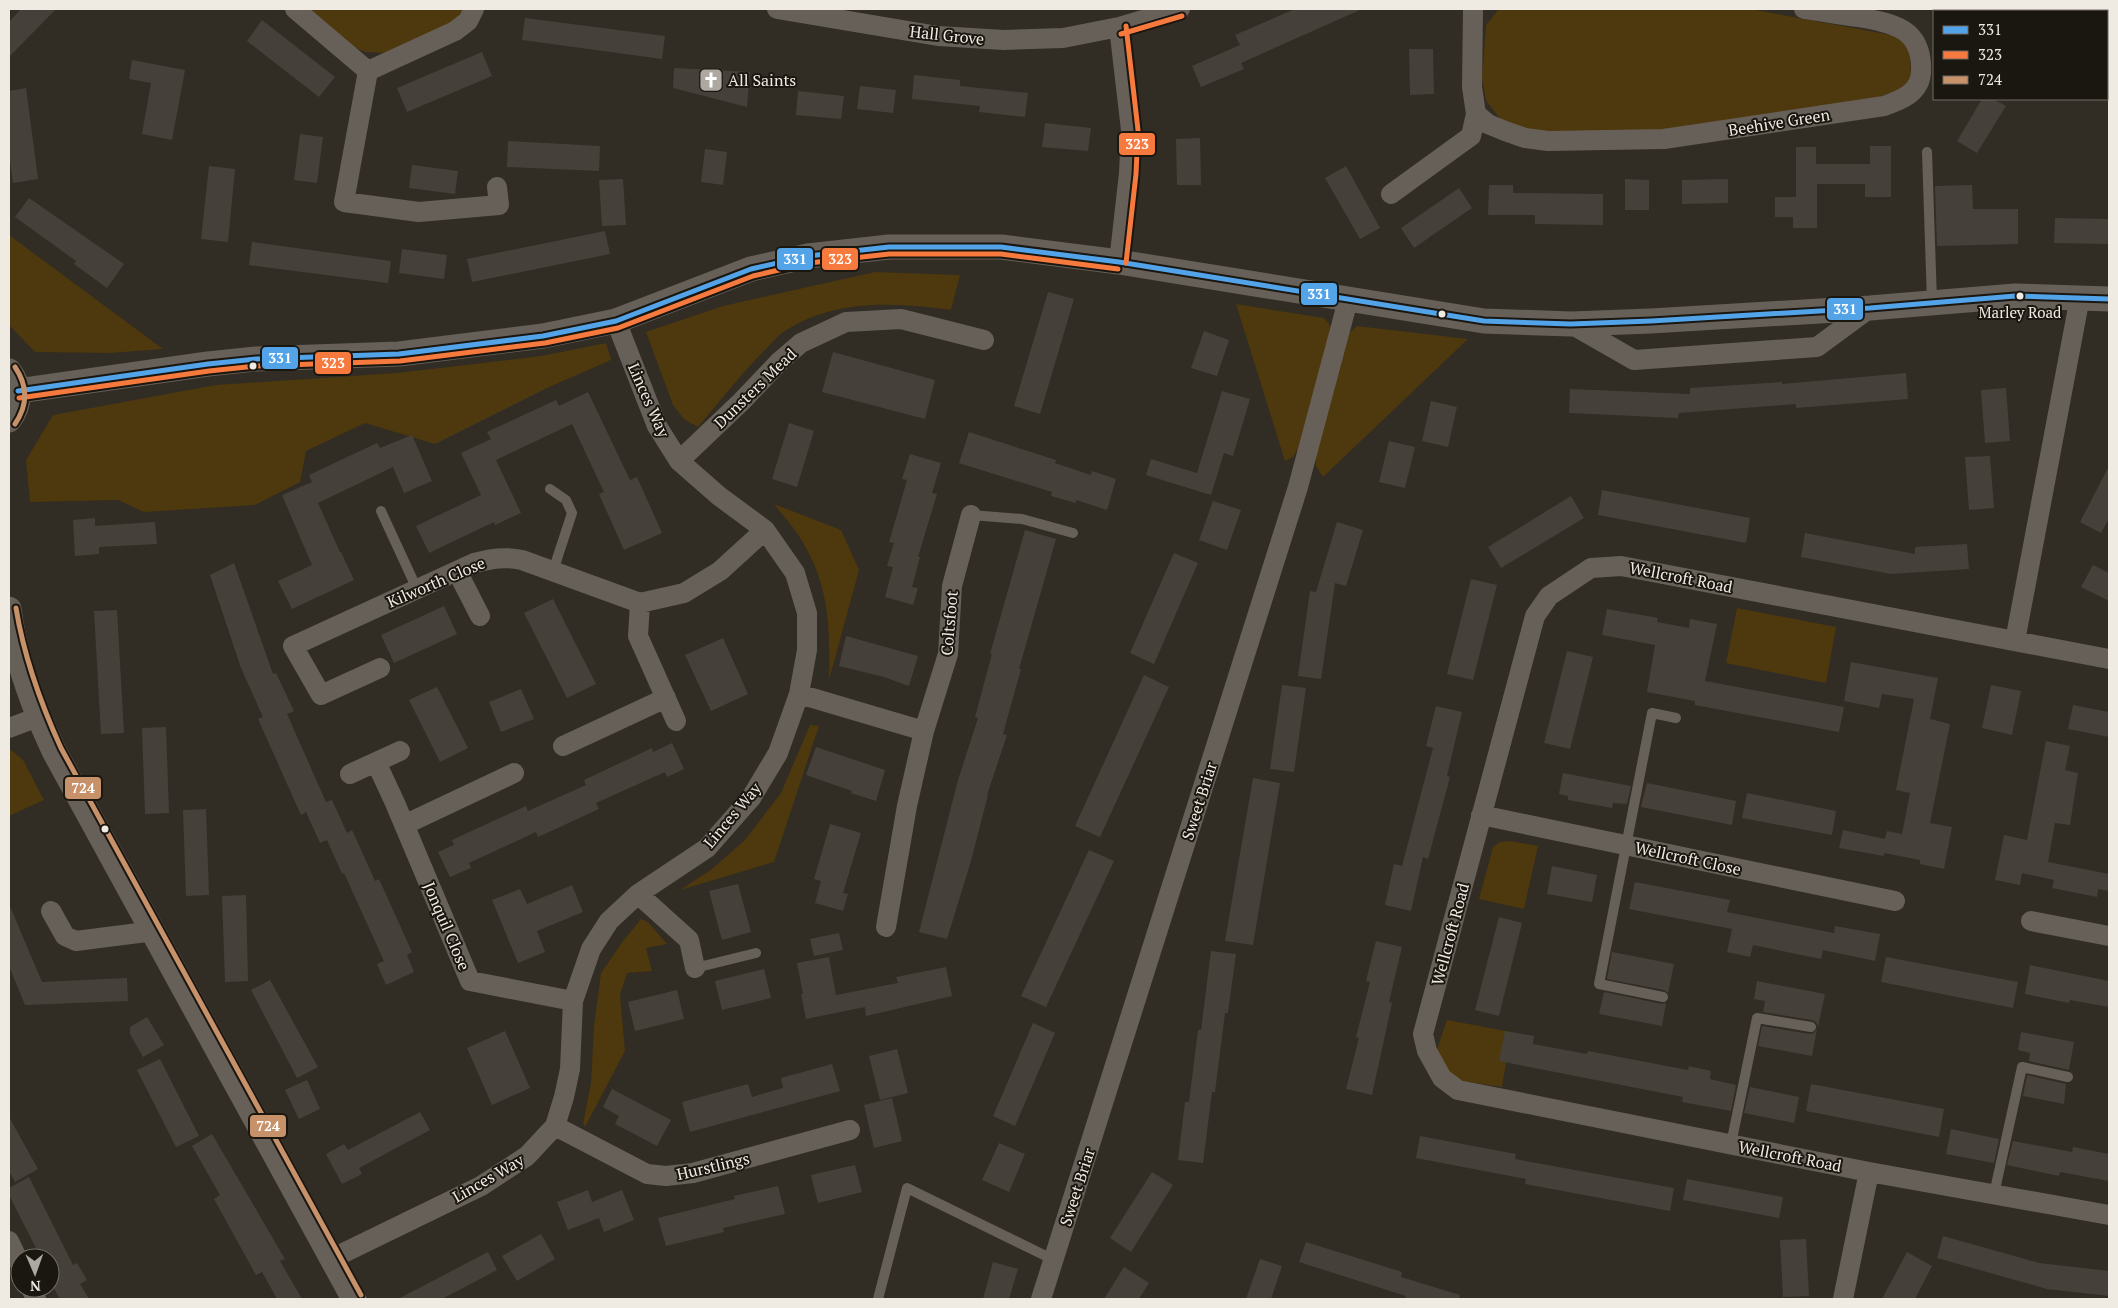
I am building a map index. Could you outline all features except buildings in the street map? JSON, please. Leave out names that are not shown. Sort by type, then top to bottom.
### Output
[{"type":"street","points":[[295,9],[368,71]]},
{"type":"street","points":[[368,71],[456,30],[468,21],[474,9]]},
{"type":"street","name":"Hall Grove","points":[[777,9],[938,36],[1004,40],[1063,38],[1119,27],[1180,9]]},
{"type":"street","points":[[1391,194],[1471,136],[1476,114],[1472,87],[1473,9]]},
{"type":"street","name":"Beehive Green","points":[[1476,114],[1488,124],[1525,138],[1548,141],[1664,139],[1884,106],[1900,101],[1914,91],[1921,74],[1920,57],[1915,41],[1903,29],[1887,22],[1804,9]]},
{"type":"street","points":[[1119,27],[1131,130],[1129,174],[1119,262]]},
{"type":"street","points":[[368,71],[344,202],[419,212],[499,206],[498,187]]},
{"type":"street","points":[[9,420],[18,404],[14,381],[246,360],[399,354],[543,336],[616,321],[751,269],[808,256],[889,247],[1000,247],[1119,262],[1484,321],[1571,324],[1870,308],[2015,296],[2109,299]]},
{"type":"street","points":[[2014,641],[2080,297]]},
{"type":"street","name":"Sweet Briar","points":[[1041,1299],[1298,487],[1348,300]]},
{"type":"street","points":[[1571,324],[1634,360],[1817,347],[1870,308]]},
{"type":"street","name":"Dunsters Mead","points":[[679,461],[801,343],[846,322],[901,319],[984,340]]},
{"type":"street","name":"Linces Way","points":[[331,1258],[481,1186],[527,1156],[556,1126],[570,1069],[573,1001],[591,950],[609,921],[638,894],[707,848],[751,798],[778,753],[799,694],[807,650],[807,613],[795,573],[765,530],[719,496],[679,461],[657,426],[616,321]]},
{"type":"street","name":"Coltsfoot","points":[[886,927],[907,806],[924,731],[948,654],[952,586],[971,515]]},
{"type":"street","points":[[676,722],[638,636],[640,603],[684,593],[720,571],[765,530]]},
{"type":"street","name":"Kilworth Close","points":[[380,668],[321,695],[293,646],[474,563],[508,557],[640,603]]},
{"type":"street","name":"Wellcroft Road","points":[[2109,659],[1621,566],[1591,568],[1549,596],[1535,616],[1423,1034],[1427,1051],[1442,1078],[1458,1090],[1869,1172],[2109,1215]]},
{"type":"street","points":[[457,571],[480,616]]},
{"type":"street","points":[[9,609],[13,640],[38,717],[59,760],[354,1299]]},
{"type":"street","points":[[799,694],[924,731]]},
{"type":"street","points":[[563,746],[666,698]]},
{"type":"street","points":[[9,728],[38,717]]},
{"type":"street","points":[[350,774],[400,751]]},
{"type":"street","name":"Jonquil Close","points":[[376,762],[470,981],[573,1001]]},
{"type":"street","points":[[404,824],[514,773]]},
{"type":"street","name":"Wellcroft Close","points":[[1481,816],[1895,901]]},
{"type":"street","points":[[638,894],[689,940],[695,968]]},
{"type":"street","points":[[51,911],[65,936],[76,941],[154,931]]},
{"type":"street","points":[[2031,921],[2109,936]]},
{"type":"street","name":"Hurstlings","points":[[556,1126],[647,1174],[666,1176],[693,1173],[850,1130]]},
{"type":"street","points":[[1843,1299],[1869,1172]]},
{"type":"lane","points":[[1927,152],[1932,303]]},
{"type":"lane","points":[[550,489],[566,500],[572,513],[553,572]]},
{"type":"lane","points":[[380,511],[416,590]]},
{"type":"lane","points":[[971,515],[1022,519],[1073,533]]},
{"type":"lane","points":[[1663,997],[1600,984],[1625,845],[1652,713],[1676,718]]},
{"type":"lane","points":[[695,968],[756,953]]},
{"type":"lane","points":[[1731,1144],[1757,1018],[1811,1027]]},
{"type":"lane","points":[[1994,1194],[2022,1067],[2068,1077]]},
{"type":"lane","points":[[878,1299],[906,1188],[1054,1260]]},
{"type":"shaded area","points":[[310,9],[464,9],[455,21],[386,53],[366,52],[353,47]]},
{"type":"shaded area","points":[[1499,9],[1750,9],[1897,36],[1910,50],[1911,78],[1899,90],[1872,99],[1669,132],[1548,134],[1518,129],[1500,119],[1486,100],[1482,78],[1486,25]]},
{"type":"shaded area","points":[[9,235],[163,349],[109,353],[35,352],[9,325]]},
{"type":"shaded area","points":[[875,272],[960,275],[951,310],[908,305],[844,308],[824,313],[785,331],[748,368],[698,427],[684,419],[673,405],[646,332],[723,306]]},
{"type":"shaded area","points":[[1236,304],[1324,318],[1330,325],[1328,342],[1298,449],[1293,457],[1285,461]]},
{"type":"shaded area","points":[[1357,326],[1468,339],[1323,477],[1316,466],[1316,455],[1348,334]]},
{"type":"shaded area","points":[[606,343],[611,360],[547,388],[435,444],[365,423],[306,451],[300,482],[255,505],[144,512],[118,500],[30,502],[26,460],[53,415],[216,385],[397,373],[541,356]]},
{"type":"shaded area","points":[[774,504],[841,530],[859,570],[829,680],[827,613],[820,580],[803,542]]},
{"type":"shaded area","points":[[1737,608],[1836,627],[1826,683],[1726,663]]},
{"type":"shaded area","points":[[810,725],[819,726],[774,862],[680,890],[712,869],[745,840],[781,793]]},
{"type":"shaded area","points":[[11,750],[23,760],[44,800],[9,816],[9,751]]},
{"type":"shaded area","points":[[1510,841],[1538,846],[1524,909],[1479,899],[1493,847],[1500,842]]},
{"type":"shaded area","points":[[641,919],[648,922],[667,944],[646,948],[652,971],[627,973],[620,995],[625,1051],[585,1127],[583,1124],[591,1083],[594,1026],[601,973]]},
{"type":"shaded area","points":[[1447,1020],[1511,1032],[1502,1087],[1462,1081],[1448,1072],[1437,1049]]},
{"type":"transit line","name":"323","points":[[1121,34],[1182,16]]},
{"type":"transit line","name":"323","points":[[1126,26],[1138,130],[1136,174],[1126,263]]},
{"type":"transit line","name":"331","points":[[18,391],[208,364],[256,359],[399,354],[543,336],[616,321],[751,269],[808,256],[889,247],[1001,247],[1119,262],[1484,321],[1571,324],[1651,321],[1870,308],[2015,296],[2109,299]]},
{"type":"transit line","name":"323","points":[[19,398],[209,371],[257,366],[400,361],[545,343],[618,328],[753,276],[809,263],[889,254],[1001,254],[1118,269]]},
{"type":"transit line","name":"724","points":[[15,367],[22,381],[25,396],[22,410],[15,424]]},
{"type":"transit line","name":"724","points":[[16,608],[23,644],[34,679],[46,714],[61,748],[361,1295]]},
{"type":"place","name":"All Saints","points":[[711,80]]},
{"type":"place","name":"Marley Road","points":[[2020,296]]}]
